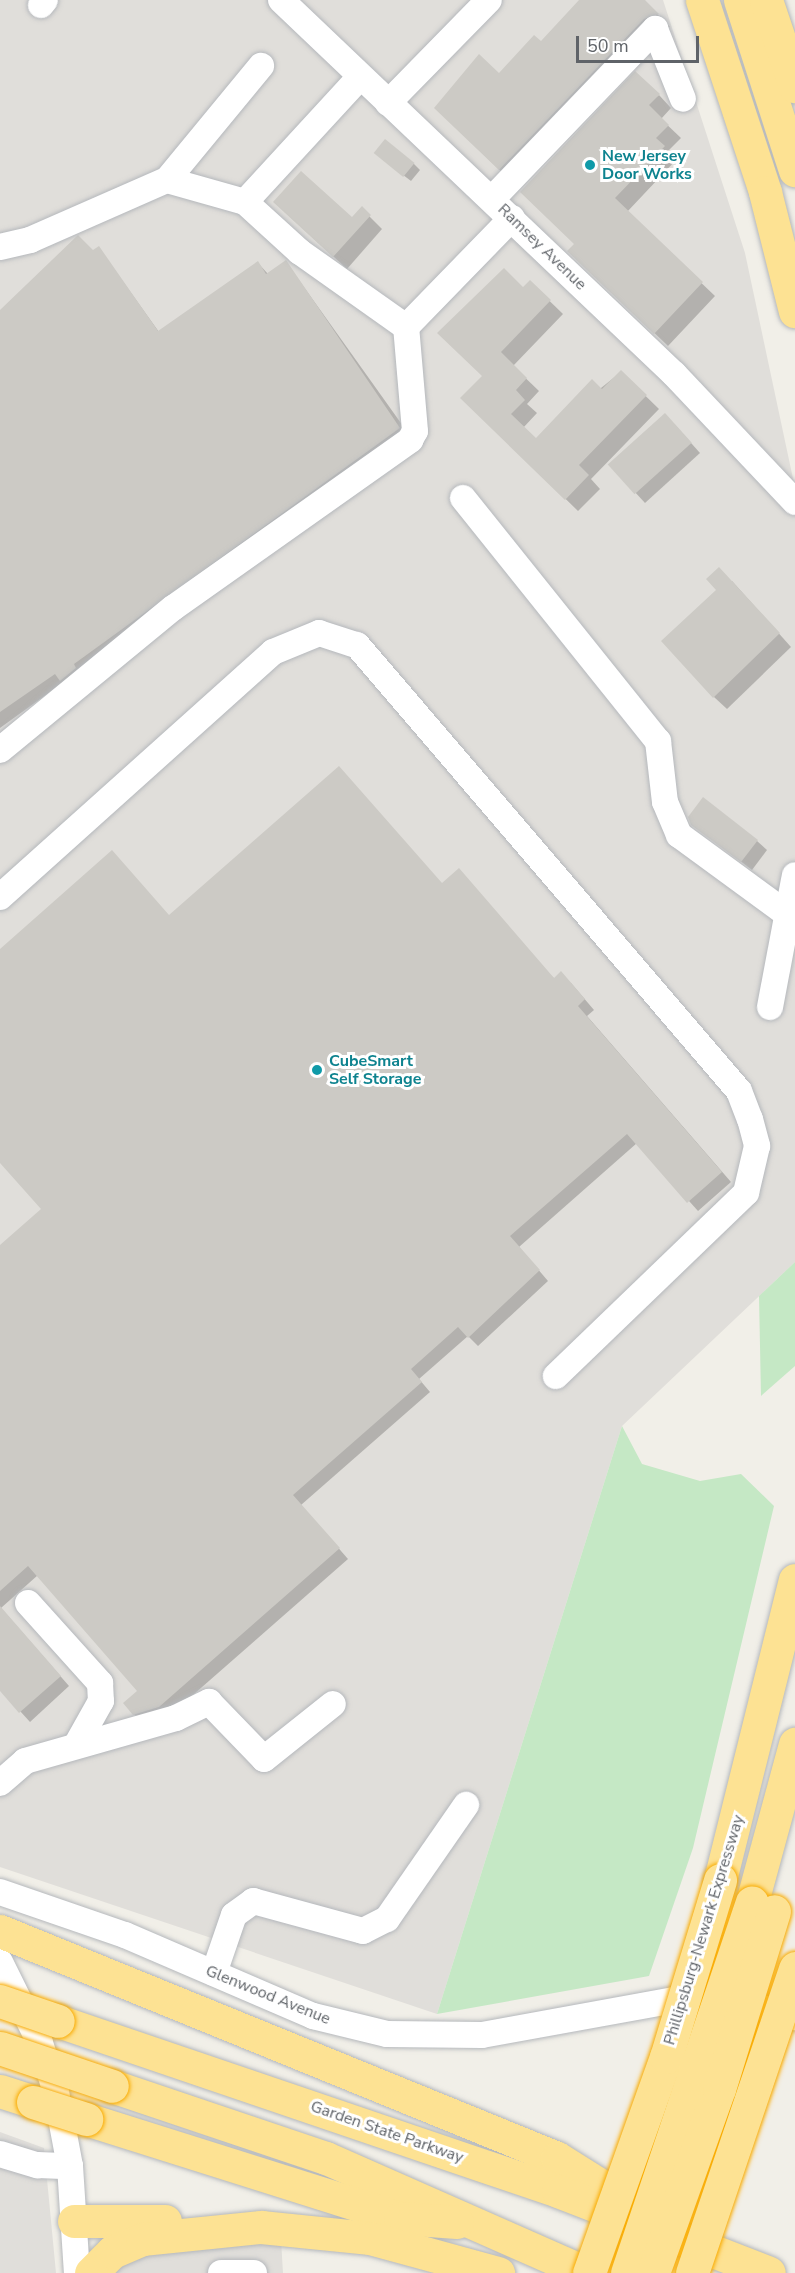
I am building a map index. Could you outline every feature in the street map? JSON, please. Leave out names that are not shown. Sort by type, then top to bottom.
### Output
[{"type":"highway","points":[[702,0],[758,170],[795,311]]},
{"type":"highway","points":[[740,0],[795,170]]},
{"type":"highway","points":[[766,0],[795,86]]},
{"type":"highway","name":"Phillipsburg-Newark Expressway","points":[[588,2273],[669,2047],[720,1880],[795,1580]]},
{"type":"highway","points":[[653,2273],[763,1906],[795,1744]]},
{"type":"highway","points":[[627,2273],[763,1906],[795,1834]]},
{"type":"highway","points":[[0,1931],[557,2158],[682,2235]]},
{"type":"highway","points":[[693,2273],[795,1968]]},
{"type":"highway","name":"Garden State Parkway","points":[[0,2001],[682,2235],[770,2273]]},
{"type":"highway","points":[[0,2048],[326,2158],[482,2224],[588,2273]]},
{"type":"highway","points":[[0,2091],[400,2218],[482,2224]]},
{"type":"highway","points":[[699,2273],[715,2210]]},
{"type":"highway","points":[[74,2221],[261,2227],[370,2238],[498,2273]]},
{"type":"highway","points":[[91,2273],[131,2242],[261,2227]]},
{"type":"street","name":"Ramsey Avenue","points":[[281,0],[360,78],[492,199],[674,374],[795,502]]},
{"type":"street","points":[[388,103],[489,0]]},
{"type":"street","points":[[492,199],[655,29],[683,99]]},
{"type":"street","points":[[0,246],[30,240],[167,180],[261,66]]},
{"type":"street","points":[[245,202],[360,78]]},
{"type":"street","points":[[167,180],[245,202],[300,252],[406,327]]},
{"type":"street","points":[[0,750],[173,608],[410,440],[415,431],[406,327],[512,218]]},
{"type":"street","points":[[463,498],[658,741],[665,802],[679,835],[790,917]]},
{"type":"street","points":[[0,897],[273,652],[319,633],[357,645],[739,1091],[750,1119],[757,1146],[746,1193],[556,1376]]},
{"type":"street","points":[[770,1006],[790,917],[795,875]]},
{"type":"street","points":[[28,1603],[100,1683],[101,1701],[78,1742]]},
{"type":"street","points":[[0,1783],[25,1761],[78,1742],[176,1718],[209,1702],[264,1759],[333,1704]]},
{"type":"street","points":[[214,1973],[234,1915],[253,1901],[363,1930],[387,1919],[466,1805]]},
{"type":"street","name":"Glenwood Avenue","points":[[0,1892],[214,1973],[330,2021],[424,2038],[482,2035],[674,2000],[756,2006],[795,2018]]},
{"type":"street","points":[[0,1919],[22,1907],[40,1906]]},
{"type":"street","points":[[0,1962],[46,2059],[70,2166],[77,2273]]},
{"type":"street","points":[[0,2154],[37,2165],[70,2166]]},
{"type":"street","points":[[221,2273],[254,2273]]},
{"type":"shaded area","points":[[0,0],[663,0],[745,253],[795,488],[795,1262],[622,1426],[437,2014],[0,1867]]},
{"type":"shaded area","points":[[0,2132],[44,2148],[56,2273],[0,2273]]},
{"type":"shaded area","points":[[281,2240],[283,2273],[106,2273],[138,2251]]},
{"type":"green space","points":[[795,1262],[795,1366],[761,1396],[759,1296]]},
{"type":"green space","points":[[622,1426],[642,1464],[700,1481],[741,1474],[774,1506],[693,1848],[649,1976],[437,2014]]},
{"type":"building","points":[[579,0],[645,0],[659,14],[644,19],[499,170],[434,108],[479,54],[499,73],[534,35],[541,41]]},
{"type":"building","points":[[635,71],[660,94],[649,105],[669,125],[656,138],[665,146],[615,198],[703,282],[654,334],[567,251],[574,244],[520,192]]},
{"type":"building","points":[[385,139],[415,163],[403,177],[374,153]]},
{"type":"building","points":[[301,171],[352,217],[362,206],[371,215],[333,257],[273,202]]},
{"type":"building","points":[[78,235],[93,250],[99,246],[158,331],[258,261],[266,274],[286,260],[400,428],[74,664],[76,668],[60,681],[55,674],[0,712],[0,310]]},
{"type":"building","points":[[504,268],[523,287],[530,280],[551,300],[501,352],[527,378],[516,390],[525,400],[511,414],[536,438],[592,379],[602,389],[621,370],[647,395],[579,465],[589,475],[565,500],[460,398],[482,376],[437,333]]},
{"type":"building","points":[[665,413],[692,443],[635,494],[608,465]]},
{"type":"building","points":[[719,567],[780,633],[713,698],[661,641],[716,590],[706,579]]},
{"type":"building","name":"CubeSmart Self Storage","points":[[339,766],[442,883],[459,868],[554,978],[561,971],[585,999],[578,1006],[722,1172],[687,1203],[627,1134],[510,1236],[540,1270],[468,1338],[458,1327],[411,1369],[422,1382],[293,1495],[340,1548],[159,1707],[133,1715],[123,1703],[137,1691],[28,1566],[0,1591],[0,1245],[41,1209],[0,1163],[0,949],[112,850],[169,915]]},
{"type":"building","points":[[703,797],[758,840],[741,862],[691,825],[688,817]]},
{"type":"building","points":[[0,1606],[61,1676],[19,1713],[0,1691]]},
{"type":"place","name":"New Jersey Door Works","points":[[590,165]]},
{"type":"place","name":"CubeSmart Self Storage","points":[[317,1070]]}]
